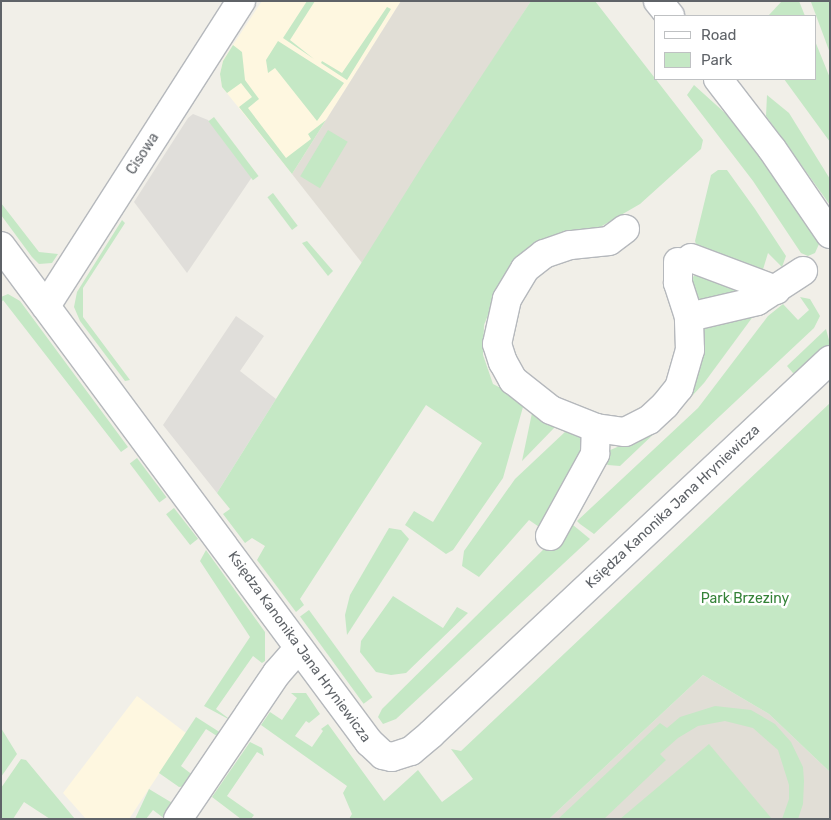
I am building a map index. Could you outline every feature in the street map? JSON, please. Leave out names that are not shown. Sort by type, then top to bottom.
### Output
[{"type":"street","name":"Cisowa","points":[[46,306],[241,1]]},
{"type":"street","points":[[658,1],[669,15]]},
{"type":"street","points":[[719,80],[772,149],[830,234]]},
{"type":"street","points":[[625,229],[609,241],[570,245],[544,254],[526,269],[515,283],[500,320],[497,344],[513,380],[551,410],[596,428],[625,432],[650,420],[665,406],[679,388],[687,368],[690,350],[689,317],[678,283],[685,260],[776,290]]},
{"type":"street","name":"Księdza Kanonika Jana Hryniewicza","points":[[3,254],[46,306],[376,750],[392,757],[410,751],[830,360]]},
{"type":"street","points":[[689,317],[757,301],[803,271]]},
{"type":"street","points":[[550,536],[595,454],[596,428]]},
{"type":"street","points":[[178,819],[277,673],[299,648]]},
{"type":"shaded area","points":[[262,1],[401,1],[292,174],[222,87],[220,74],[223,60]]},
{"type":"shaded area","points":[[401,1],[531,1],[362,263],[292,174]]},
{"type":"shaded area","points":[[193,114],[208,120],[252,177],[187,273],[134,202],[188,118]]},
{"type":"shaded area","points":[[236,316],[264,336],[240,371],[276,399],[217,493],[163,425]]},
{"type":"shaded area","points":[[703,675],[769,714],[830,772],[830,819],[549,819]]},
{"type":"shaded area","points":[[137,696],[186,733],[129,819],[86,819],[63,793]]},
{"type":"green space","points":[[307,1],[315,1],[290,40],[314,59],[283,38]]},
{"type":"green space","points":[[531,1],[595,1],[654,77],[654,80],[656,80],[703,140],[701,149],[640,204],[595,230],[568,231],[549,239],[519,259],[503,278],[484,325],[483,355],[493,384],[516,396],[523,407],[503,478],[453,550],[446,554],[405,525],[414,511],[433,522],[482,443],[426,405],[300,599],[304,605],[296,612],[257,560],[265,546],[252,538],[245,543],[223,514],[230,509],[217,493],[426,160]]},
{"type":"green space","points":[[782,1],[799,1],[805,15],[769,15]]},
{"type":"green space","points":[[830,1],[830,53],[816,15],[811,2]]},
{"type":"green space","points":[[387,7],[391,9],[347,80],[321,63],[322,61],[342,73]]},
{"type":"green space","points":[[278,41],[344,83],[317,121],[275,68],[268,73],[266,60]]},
{"type":"green space","points":[[816,43],[830,78],[830,142],[785,80],[816,80]]},
{"type":"green space","points":[[233,45],[242,52],[245,80],[259,99],[248,108],[286,158],[311,139],[308,134],[326,120],[292,174],[239,107],[252,97],[241,83],[227,93],[222,87],[220,74],[223,61]]},
{"type":"green space","points":[[694,85],[735,122],[773,172],[816,238],[819,244],[815,253],[808,256],[801,253],[753,181],[687,95]]},
{"type":"green space","points":[[767,95],[789,113],[830,179],[830,205],[766,116]]},
{"type":"green space","points":[[214,117],[259,176],[253,180],[208,121]]},
{"type":"green space","points":[[328,130],[348,142],[320,188],[300,176]]},
{"type":"green space","points":[[718,170],[727,170],[755,209],[786,256],[782,267],[768,253],[761,276],[697,247],[695,241],[711,175]]},
{"type":"green space","points":[[273,193],[298,226],[292,230],[267,197]]},
{"type":"green space","points":[[1,203],[39,252],[58,254],[52,263],[39,264],[32,257],[1,215]]},
{"type":"green space","points":[[122,220],[125,223],[83,288],[83,317],[130,380],[125,381],[80,321],[74,307],[77,292]]},
{"type":"green space","points":[[307,241],[333,271],[328,276],[302,243]]},
{"type":"green space","points":[[701,272],[757,287],[699,307],[689,279]]},
{"type":"green space","points":[[8,294],[20,301],[128,447],[121,452],[3,300],[1,303],[1,297]]},
{"type":"green space","points":[[800,297],[810,299],[820,316],[814,328],[594,534],[580,524],[577,521],[698,408],[768,316],[783,304],[798,320],[809,310]]},
{"type":"green space","points":[[760,307],[704,383],[692,396],[688,393],[700,328]]},
{"type":"green space","points":[[826,329],[830,344],[799,372],[793,373],[787,366]]},
{"type":"green space","name":"Park Brzeziny","points":[[830,403],[830,772],[769,714],[703,675],[549,819],[349,819],[352,814],[343,793],[347,786],[261,725],[270,712],[282,720],[297,698],[291,693],[306,693],[320,714],[309,723],[306,721],[295,736],[312,747],[323,731],[321,729],[328,724],[384,801],[418,770],[442,802],[473,779],[451,749],[461,751]]},
{"type":"green space","points":[[532,413],[555,427],[522,461]]},
{"type":"green space","points":[[659,429],[620,466],[608,465],[601,460],[608,451]]},
{"type":"green space","points":[[566,431],[586,434],[590,441],[545,531],[529,520],[479,577],[462,566],[464,551],[515,479]]},
{"type":"green space","points":[[137,458],[166,497],[159,503],[130,463]]},
{"type":"green space","points":[[174,508],[198,539],[190,545],[166,514]]},
{"type":"green space","points":[[573,525],[590,539],[396,719],[383,724],[378,717],[382,709],[554,539]]},
{"type":"green space","points":[[389,528],[401,530],[409,539],[347,635],[345,615],[350,595]]},
{"type":"green space","points":[[206,550],[265,632],[265,661],[262,663],[253,656],[216,709],[232,721],[204,706],[250,637],[200,561]]},
{"type":"green space","points":[[393,596],[443,628],[457,607],[468,613],[406,673],[391,675],[376,672],[360,652],[361,641]]},
{"type":"green space","points":[[309,610],[372,697],[364,704],[300,616]]},
{"type":"green space","points":[[715,706],[751,710],[775,724],[791,742],[803,767],[803,804],[798,819],[782,819],[789,799],[789,785],[778,750],[753,728],[725,721],[698,726],[678,738],[660,754],[666,760],[604,819],[558,819],[660,723],[667,728],[680,717]]},
{"type":"green space","points":[[196,717],[221,733],[220,738],[206,729],[181,766],[194,776],[187,786],[179,787],[159,773]]},
{"type":"green space","points":[[1,728],[17,754],[1,777]]},
{"type":"green space","points":[[250,742],[262,748],[264,756],[257,752],[227,796],[254,815],[251,819],[241,819],[212,797]]},
{"type":"green space","points":[[709,744],[772,819],[620,819]]},
{"type":"green space","points":[[21,759],[26,760],[75,819],[50,819],[24,802],[13,819],[1,819],[1,788]]},
{"type":"green space","points":[[149,789],[174,804],[165,819],[153,810],[146,819],[135,819]]}]
